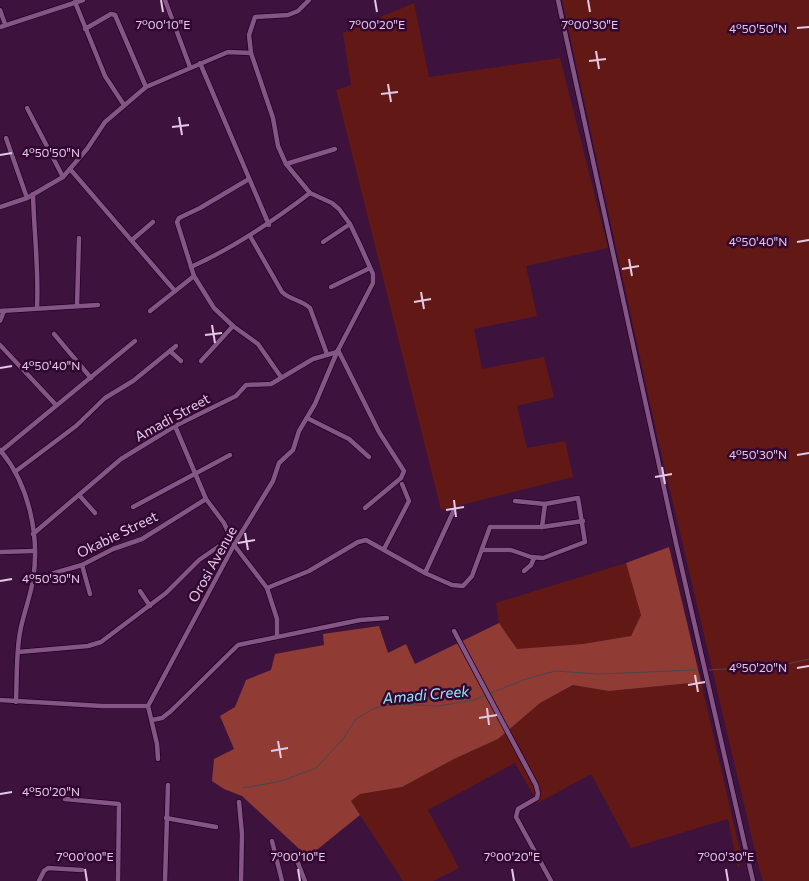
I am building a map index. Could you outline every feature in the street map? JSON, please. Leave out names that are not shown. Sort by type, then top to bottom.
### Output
[{"type":"street","points":[[0,10],[2,25],[83,0]]},
{"type":"street","points":[[165,0],[190,67]]},
{"type":"street","points":[[310,0],[298,11],[288,15],[255,17],[249,35],[251,52],[286,164],[310,193],[332,203],[350,224],[370,268],[331,287]]},
{"type":"street","points":[[558,0],[676,543],[753,881]]},
{"type":"street","points":[[75,2],[105,76],[124,105]]},
{"type":"street","points":[[85,29],[111,14],[115,15],[146,87]]},
{"type":"street","points":[[0,207],[27,198],[63,177],[106,122],[146,87],[228,52],[251,52]]},
{"type":"street","points":[[200,63],[270,224]]},
{"type":"street","points":[[27,108],[63,177]]},
{"type":"street","points":[[6,138],[27,198]]},
{"type":"street","points":[[286,164],[335,149]]},
{"type":"street","points":[[70,169],[175,291]]},
{"type":"street","points":[[249,179],[178,219],[194,276],[214,308],[233,326],[258,344],[281,377]]},
{"type":"street","points":[[191,266],[225,252],[270,224],[310,193]]},
{"type":"street","points":[[33,194],[33,225],[38,276],[37,308]]},
{"type":"street","points":[[132,240],[153,222]]},
{"type":"street","points":[[323,242],[350,224]]},
{"type":"street","points":[[250,236],[282,292],[287,297],[304,303],[310,308],[327,354]]},
{"type":"street","points":[[77,306],[79,238]]},
{"type":"street","name":"Orosi Avenue","points":[[148,706],[234,545],[273,481],[279,463],[292,453],[299,431],[327,379],[338,351],[373,283],[370,268]]},
{"type":"street","points":[[150,311],[194,276]]},
{"type":"street","points":[[0,322],[2,311],[98,305]]},
{"type":"street","points":[[201,361],[233,326]]},
{"type":"street","points":[[54,334],[91,378]]},
{"type":"street","points":[[16,702],[20,633],[33,579],[33,534],[27,496],[16,471],[0,451],[135,341]]},
{"type":"street","points":[[0,345],[56,405]]},
{"type":"street","points":[[16,471],[76,426],[105,398],[133,381],[176,346]]},
{"type":"street","points":[[170,351],[181,361]]},
{"type":"street","points":[[338,351],[379,432],[404,471],[401,478],[365,508]]},
{"type":"street","name":"Amadi Street","points":[[33,534],[121,459],[175,426],[236,396],[246,385],[266,385],[305,363],[338,351]]},
{"type":"street","points":[[307,418],[349,439],[369,457]]},
{"type":"street","points":[[175,426],[206,499],[224,523],[234,545],[268,588],[277,619],[277,636]]},
{"type":"street","points":[[133,507],[230,455]]},
{"type":"street","points":[[384,549],[409,501],[402,484]]},
{"type":"street","points":[[79,495],[95,513]]},
{"type":"street","points":[[483,550],[511,550],[534,558],[553,555],[584,543],[586,540],[578,498],[546,504],[515,501]]},
{"type":"street","name":"Okabie Street","points":[[33,579],[82,565],[110,550],[150,535],[206,499]]},
{"type":"street","points":[[542,527],[546,504]]},
{"type":"street","points":[[425,573],[454,510]]},
{"type":"street","points":[[268,588],[309,571],[358,542],[371,541],[425,573],[452,585],[463,586],[472,576],[490,527],[542,527],[583,521]]},
{"type":"street","points":[[18,652],[94,645],[150,606],[199,560],[231,538]]},
{"type":"street","points":[[0,552],[33,551]]},
{"type":"street","points":[[524,571],[531,565],[534,558]]},
{"type":"street","points":[[82,565],[90,594]]},
{"type":"street","points":[[140,591],[150,606]]},
{"type":"street","points":[[152,720],[162,718],[171,711],[232,649],[247,642],[360,620],[387,618]]},
{"type":"street","points":[[454,631],[538,790],[537,798],[518,810],[516,817],[551,881]]},
{"type":"street","points":[[0,700],[148,706],[158,759]]},
{"type":"street","points":[[165,881],[168,785]]},
{"type":"street","points":[[65,799],[120,804],[118,881]]},
{"type":"street","points":[[238,802],[242,834],[241,881]]},
{"type":"street","points":[[166,818],[216,827]]},
{"type":"street","points":[[272,841],[282,881]]},
{"type":"street","points":[[298,862],[305,881]]},
{"type":"street","points":[[39,881],[44,871],[48,868],[82,870]]},
{"type":"shaded area","points":[[562,0],[809,0],[809,881],[763,881],[758,864],[657,435]]},
{"type":"shaded area","points":[[414,3],[429,77],[560,58],[608,248],[526,266],[537,316],[474,329],[482,369],[544,357],[554,397],[517,406],[527,448],[565,441],[573,477],[441,510],[336,90],[351,85],[343,33]]},
{"type":"shaded area","points":[[669,547],[701,682],[609,691],[573,685],[540,703],[498,739],[454,759],[402,787],[360,794],[351,801],[360,815],[308,857],[242,796],[224,789],[212,781],[214,759],[234,749],[220,716],[235,707],[246,680],[271,670],[275,654],[324,645],[323,634],[379,626],[388,653],[406,644],[415,664],[499,623],[517,649],[583,644],[631,636],[641,615],[626,563]]},
{"type":"shaded area","points":[[626,563],[641,615],[631,636],[583,644],[517,649],[499,623],[496,603]]},
{"type":"shaded area","points":[[701,682],[742,860],[738,868],[728,819],[631,848],[591,774],[538,803],[515,763],[428,810],[459,868],[433,881],[403,881],[351,801],[360,794],[402,787],[454,759],[498,739],[540,703],[574,685],[609,691]]},
{"type":"waterway","name":"Amadi Creek","points":[[709,670],[783,665],[809,659]]},
{"type":"waterway","name":"Amadi Creek","points":[[489,694],[523,680],[555,671],[599,674],[696,670]]},
{"type":"waterway","name":"Amadi Creek","points":[[243,788],[282,781],[316,768],[343,739],[356,719],[375,708],[395,704],[439,706],[474,700],[486,695]]}]
